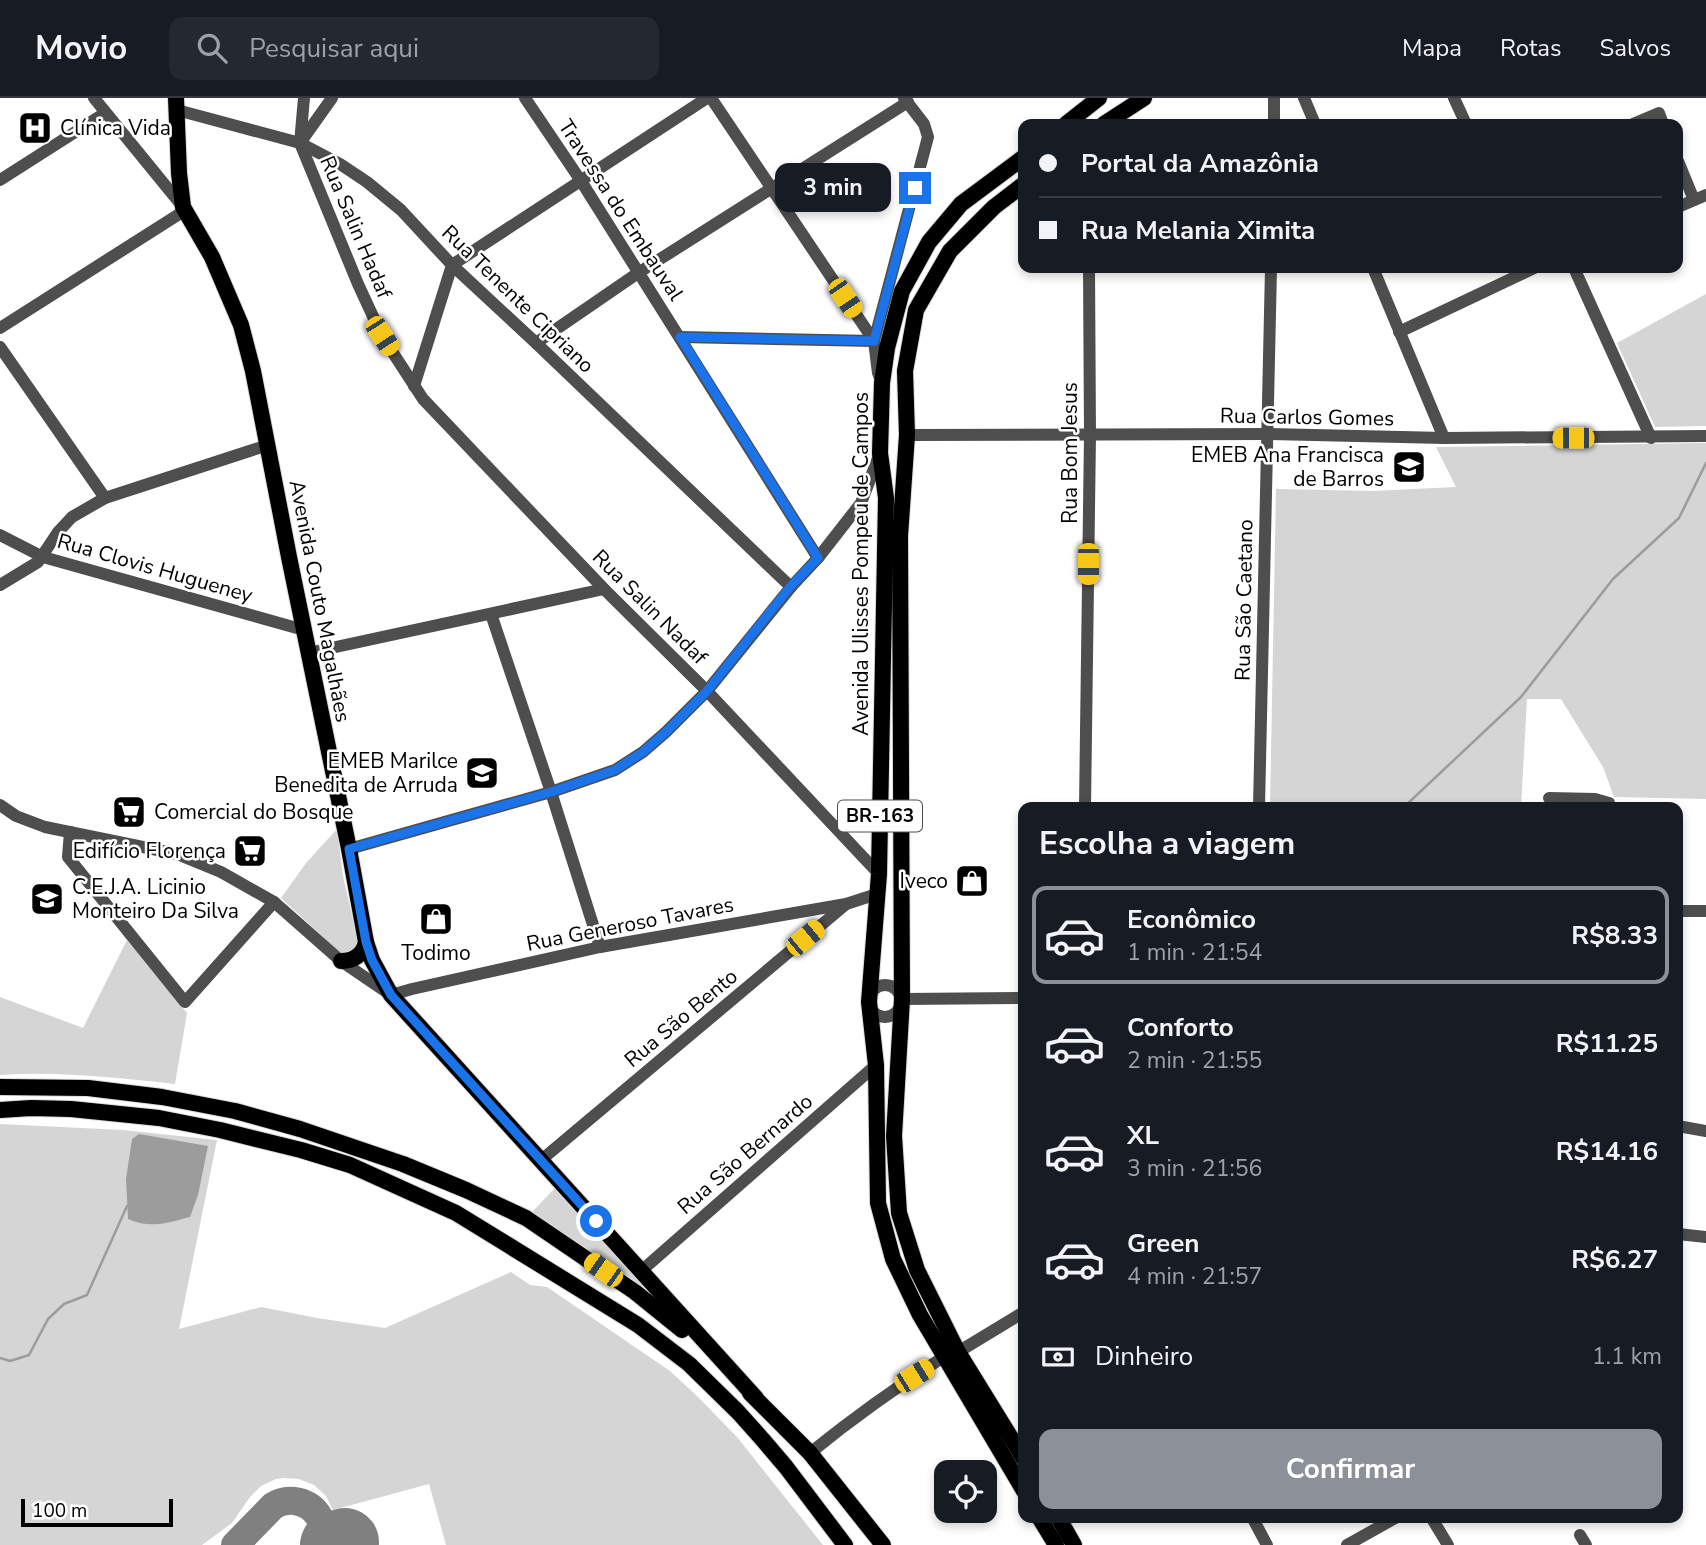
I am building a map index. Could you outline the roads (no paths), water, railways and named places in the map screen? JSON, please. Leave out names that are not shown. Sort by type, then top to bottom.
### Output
[{"type":"main road","points":[[1112,119],[1144,98]]},
{"type":"main road","points":[[1073,119],[1094,103]]},
{"type":"main road","points":[[1085,119],[1094,103]]},
{"type":"main road","name":"Avenida Couto Magalhães","points":[[177,104],[179,173],[184,209],[212,257],[242,325],[366,942],[372,960],[391,995],[756,1398]]},
{"type":"main road","name":"Avenida Ulisses Pompeu de Campos","points":[[1018,161],[961,204],[929,242],[902,291],[887,348],[882,383],[880,453],[886,498],[878,874],[869,1002],[876,1065],[878,1203],[893,1259],[920,1315],[952,1354],[1018,1450]]},
{"type":"main road","name":"Avenida Ulisses Pompeu de Campos","points":[[1018,189],[994,207],[950,251],[916,310],[905,371],[908,435],[900,536],[902,999],[894,1136],[899,1213],[916,1270],[952,1354],[1018,1479]]},
{"type":"main road","points":[[880,453],[885,439],[896,434],[908,435]]},
{"type":"main road","points":[[341,961],[356,958],[364,951],[366,942]]},
{"type":"main road","points":[[0,1087],[88,1088],[162,1097],[234,1111],[403,1164],[526,1218],[635,1292],[681,1329],[756,1398],[810,1454],[883,1545]]},
{"type":"main road","points":[[0,1110],[71,1109],[159,1118],[219,1130],[350,1165],[456,1213],[638,1325],[689,1364],[763,1440],[845,1545]]},
{"type":"main road","points":[[1043,1523],[1056,1545]]},
{"type":"main road","points":[[1061,1523],[1074,1545]]},
{"type":"street","points":[[0,328],[184,209],[94,98]]},
{"type":"street","name":"Rua Salin Hadaf","points":[[304,98],[300,143],[382,336],[423,399]]},
{"type":"street","points":[[300,143],[332,98]]},
{"type":"street","name":"Travessa do Embauval","points":[[525,98],[581,181],[818,558]]},
{"type":"street","points":[[414,386],[452,265],[709,98],[874,341]]},
{"type":"street","points":[[1274,119],[1275,98]]},
{"type":"street","points":[[1304,98],[1313,119]]},
{"type":"street","points":[[1454,98],[1461,119]]},
{"type":"street","points":[[536,343],[638,273],[772,189],[906,100],[924,124],[928,137],[874,341],[882,383]]},
{"type":"street","name":"Rua Tenente Cipriano","points":[[177,104],[300,143],[367,182],[401,209],[452,265],[790,587]]},
{"type":"street","points":[[0,180],[106,113]]},
{"type":"street","points":[[1645,119],[1659,113],[1661,119]]},
{"type":"street","points":[[1683,169],[1700,197],[1683,205]]},
{"type":"street","name":"Rua Bom Jesus","points":[[1085,802],[1090,435],[1089,273]]},
{"type":"street","name":"Rua São Caetano","points":[[1259,802],[1271,273]]},
{"type":"street","points":[[1375,273],[1444,438]]},
{"type":"street","points":[[1399,332],[1521,273]]},
{"type":"street","points":[[1576,273],[1651,438]]},
{"type":"street","points":[[680,337],[874,341]]},
{"type":"street","points":[[0,347],[105,498]]},
{"type":"street","name":"Rua Salin Nadaf","points":[[423,399],[604,589],[707,691],[878,874]]},
{"type":"street","name":"Rua Carlos Gomes","points":[[908,435],[1267,434],[1444,438],[1706,436]]},
{"type":"street","points":[[0,585],[38,562],[58,532],[72,517],[105,498],[268,445]]},
{"type":"street","points":[[349,849],[551,792],[615,770],[643,752],[707,691],[790,587],[818,558],[861,503],[880,453]]},
{"type":"street","points":[[861,503],[874,496],[886,498]]},
{"type":"street","name":"Rua Clovis Hugueney","points":[[0,534],[43,557],[304,630]]},
{"type":"street","points":[[308,653],[604,589]]},
{"type":"street","points":[[491,614],[600,947]]},
{"type":"street","points":[[1549,798],[1594,799],[1605,802]]},
{"type":"street","points":[[0,805],[16,816],[45,827],[177,854],[222,872],[274,902],[341,961],[391,995]]},
{"type":"street","points":[[71,832],[68,857],[185,1002],[274,902]]},
{"type":"street","name":"Rua Generoso Tavares","points":[[391,995],[600,947],[846,904],[877,894]]},
{"type":"street","name":"Rua São Bento","points":[[540,1160],[846,904]]},
{"type":"street","points":[[1683,911],[1706,911]]},
{"type":"street","points":[[885,985],[898,991],[902,999],[895,1014],[887,1017],[880,1017],[874,1012],[869,1002],[873,991],[878,986],[885,985]]},
{"type":"street","points":[[902,999],[1018,998]]},
{"type":"street","name":"Rua São Bernardo","points":[[640,1272],[876,1065]]},
{"type":"street","points":[[1683,1127],[1706,1131]]},
{"type":"street","points":[[1683,1235],[1706,1237]]},
{"type":"street","points":[[810,1454],[852,1419],[914,1376],[1018,1316]]},
{"type":"street","points":[[1255,1523],[1267,1545]]},
{"type":"street","points":[[1347,1545],[1386,1523]]},
{"type":"street","points":[[1435,1523],[1448,1545]]},
{"type":"waterway","points":[[1409,802],[1521,697],[1613,579],[1679,518],[1706,463]]},
{"type":"waterway","points":[[0,1358],[10,1361],[29,1355],[48,1319],[64,1304],[87,1295],[127,1206]]},
{"type":"place","name":"Clínica Vida","points":[[35,128]]},
{"type":"place","name":"EMEB Ana Francisca de Barros","points":[[1409,467]]},
{"type":"place","name":"EMEB Marilce Benedita de Arruda","points":[[482,773]]},
{"type":"place","name":"Comercial do Bosque","points":[[129,812]]},
{"type":"place","name":"Edifício Florença","points":[[250,851]]},
{"type":"place","name":"Iveco","points":[[972,881]]},
{"type":"place","name":"C.E.J.A. Licinio Monteiro Da Silva","points":[[47,899]]},
{"type":"place","name":"Todimo","points":[[436,919]]}]
